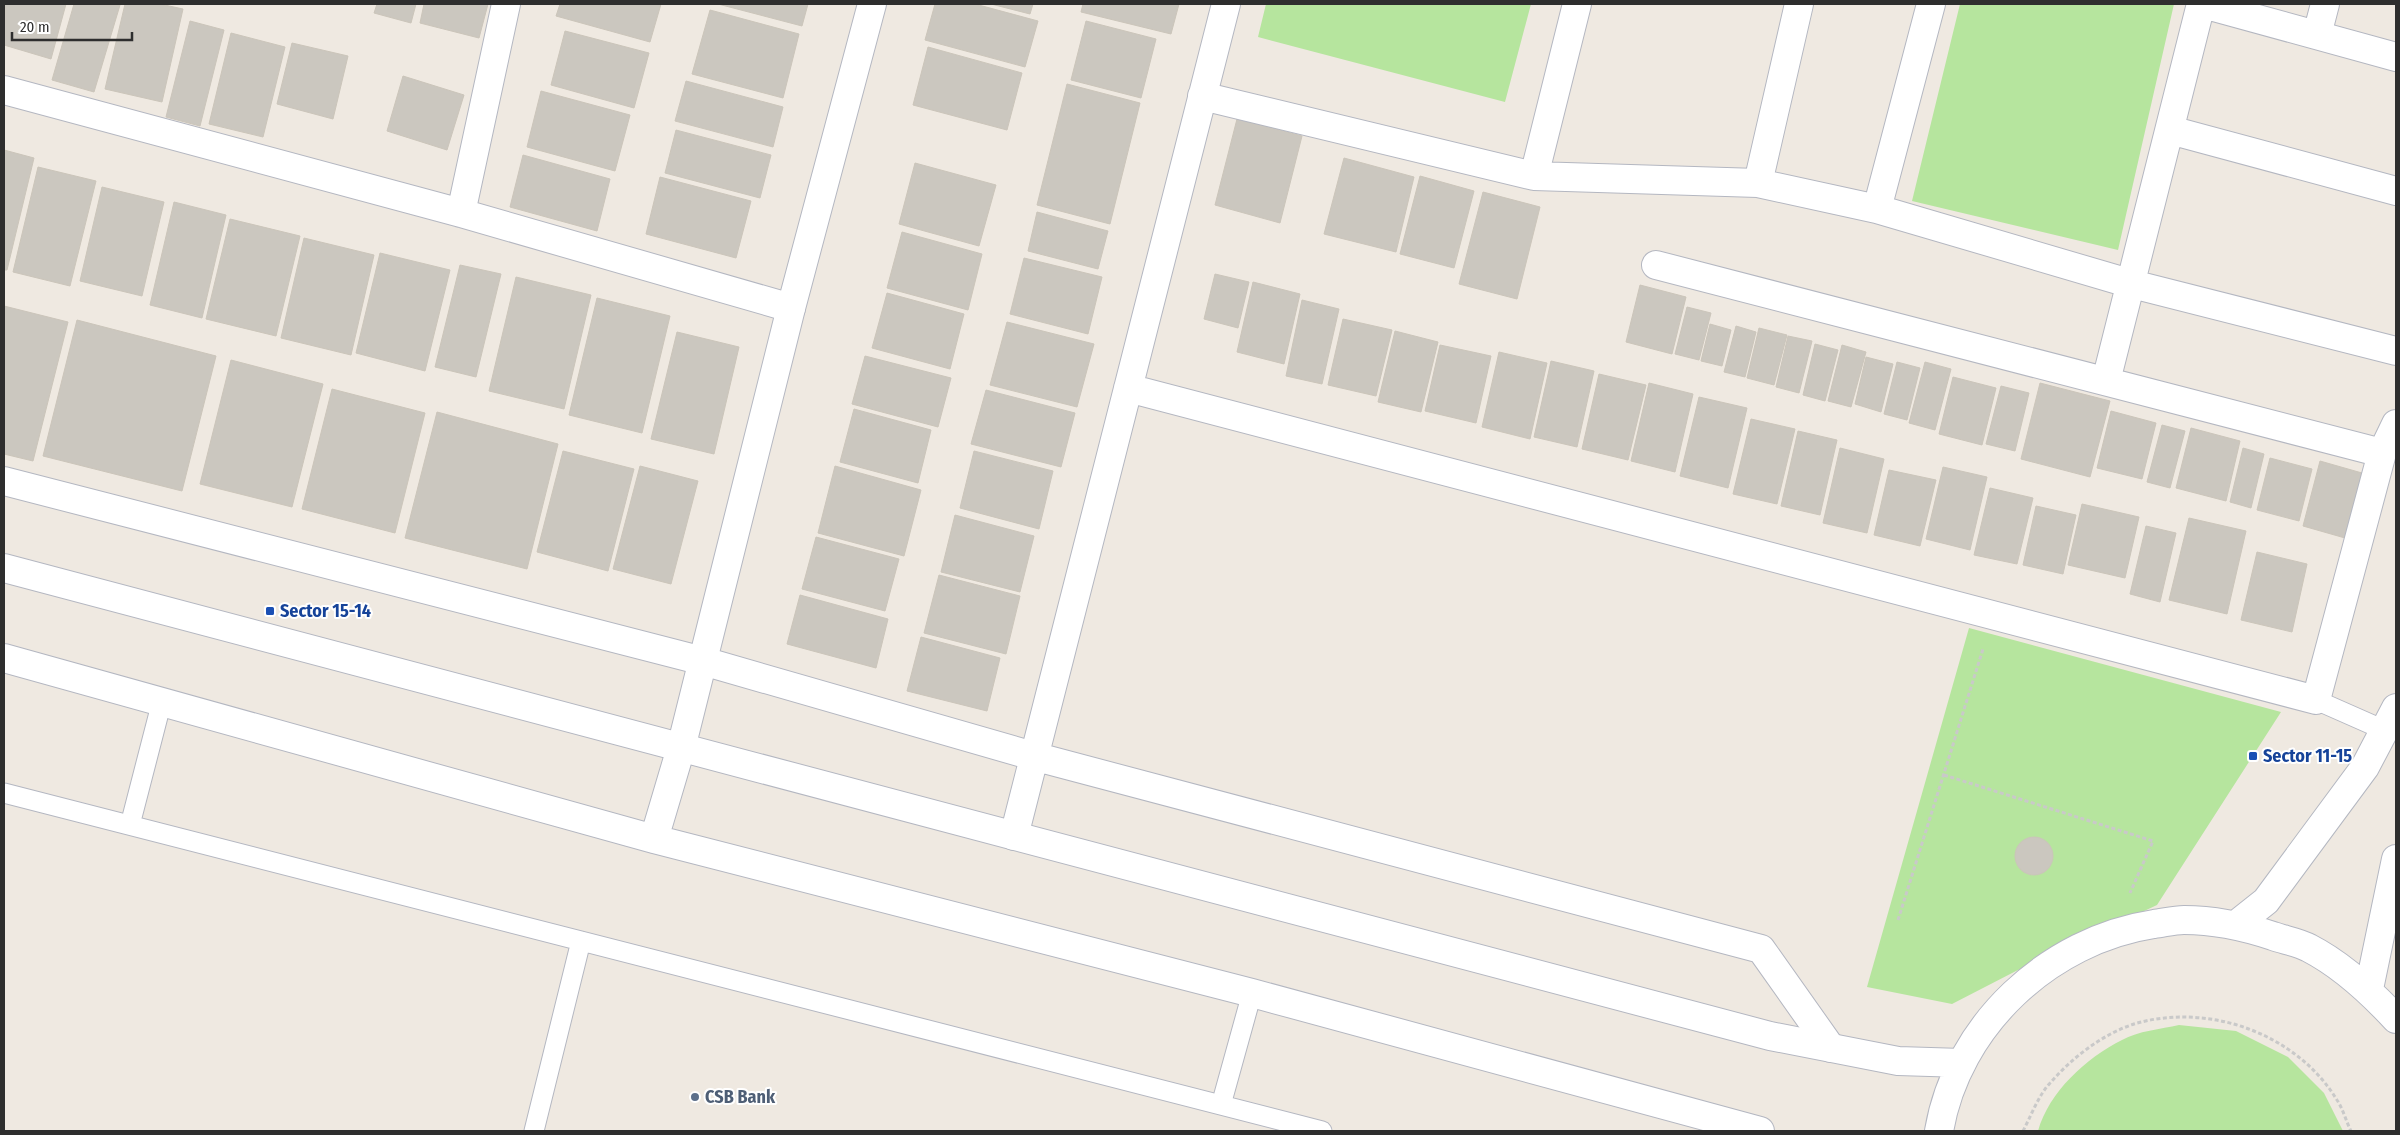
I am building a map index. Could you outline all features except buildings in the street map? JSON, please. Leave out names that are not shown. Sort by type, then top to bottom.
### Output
[{"type":"street","points":[[461,213],[506,4]]},
{"type":"street","points":[[654,838],[681,748],[791,308],[872,4]]},
{"type":"street","points":[[1014,836],[1032,756],[1226,4]]},
{"type":"street","points":[[1534,176],[1577,4]]},
{"type":"street","points":[[1758,183],[1799,4]]},
{"type":"street","points":[[1877,209],[1931,4]]},
{"type":"street","points":[[2106,381],[2202,4],[2396,56]]},
{"type":"street","points":[[2317,35],[2325,4]]},
{"type":"street","points":[[4,90],[461,213],[791,308]]},
{"type":"street","points":[[1202,96],[1534,176],[1758,183],[1877,209],[2132,284],[2396,351]]},
{"type":"street","points":[[2170,130],[2396,191]]},
{"type":"street","points":[[1656,266],[2382,453]]},
{"type":"street","points":[[1128,388],[2316,700],[2382,453],[2396,424]]},
{"type":"street","points":[[4,481],[703,661],[1032,756],[1761,949],[1831,1048]]},
{"type":"street","points":[[4,568],[1770,1036],[1898,1061],[1962,1063]]},
{"type":"street","points":[[4,658],[654,838],[1252,993],[1760,1131]]},
{"type":"street","points":[[2237,924],[2266,901],[2365,766],[2390,719]]},
{"type":"street","points":[[2369,989],[2396,859]]},
{"type":"street","points":[[1939,1131],[1949,1095],[1962,1063],[1992,1016],[2030,977],[2077,948],[2128,928],[2183,920],[2237,924],[2308,947],[2369,989],[2396,1019]]},
{"type":"lane","points":[[2316,700],[2390,719]]},
{"type":"lane","points":[[130,825],[162,702]]},
{"type":"lane","points":[[4,793],[1322,1131]]},
{"type":"lane","points":[[534,1131],[581,940]]},
{"type":"lane","points":[[1221,1106],[1252,993]]},
{"type":"path","points":[[1898,920],[1984,644]]},
{"type":"path","points":[[1944,775],[2153,841],[2127,900]]},
{"type":"path","points":[[2023,1131],[2050,1083],[2092,1044],[2134,1024],[2180,1016],[2226,1021],[2270,1037],[2307,1064],[2337,1100],[2350,1131]]},
{"type":"green space","points":[[1266,4],[1531,4],[1505,102],[1258,37]]},
{"type":"green space","points":[[1960,4],[2174,4],[2118,250],[1912,201]]},
{"type":"green space","points":[[1969,628],[2281,712],[2157,905],[2016,971],[1952,1004],[1867,987]]},
{"type":"green space","points":[[2179,1025],[2236,1031],[2288,1057],[2324,1093],[2343,1131],[2038,1131],[2043,1117],[2060,1090],[2095,1056],[2128,1037],[2142,1032]]},
{"type":"place","name":"Sector 15-14","points":[[270,611]]},
{"type":"place","name":"Sector 11-15","points":[[2253,756]]},
{"type":"place","name":"CSB Bank","points":[[695,1097]]}]
